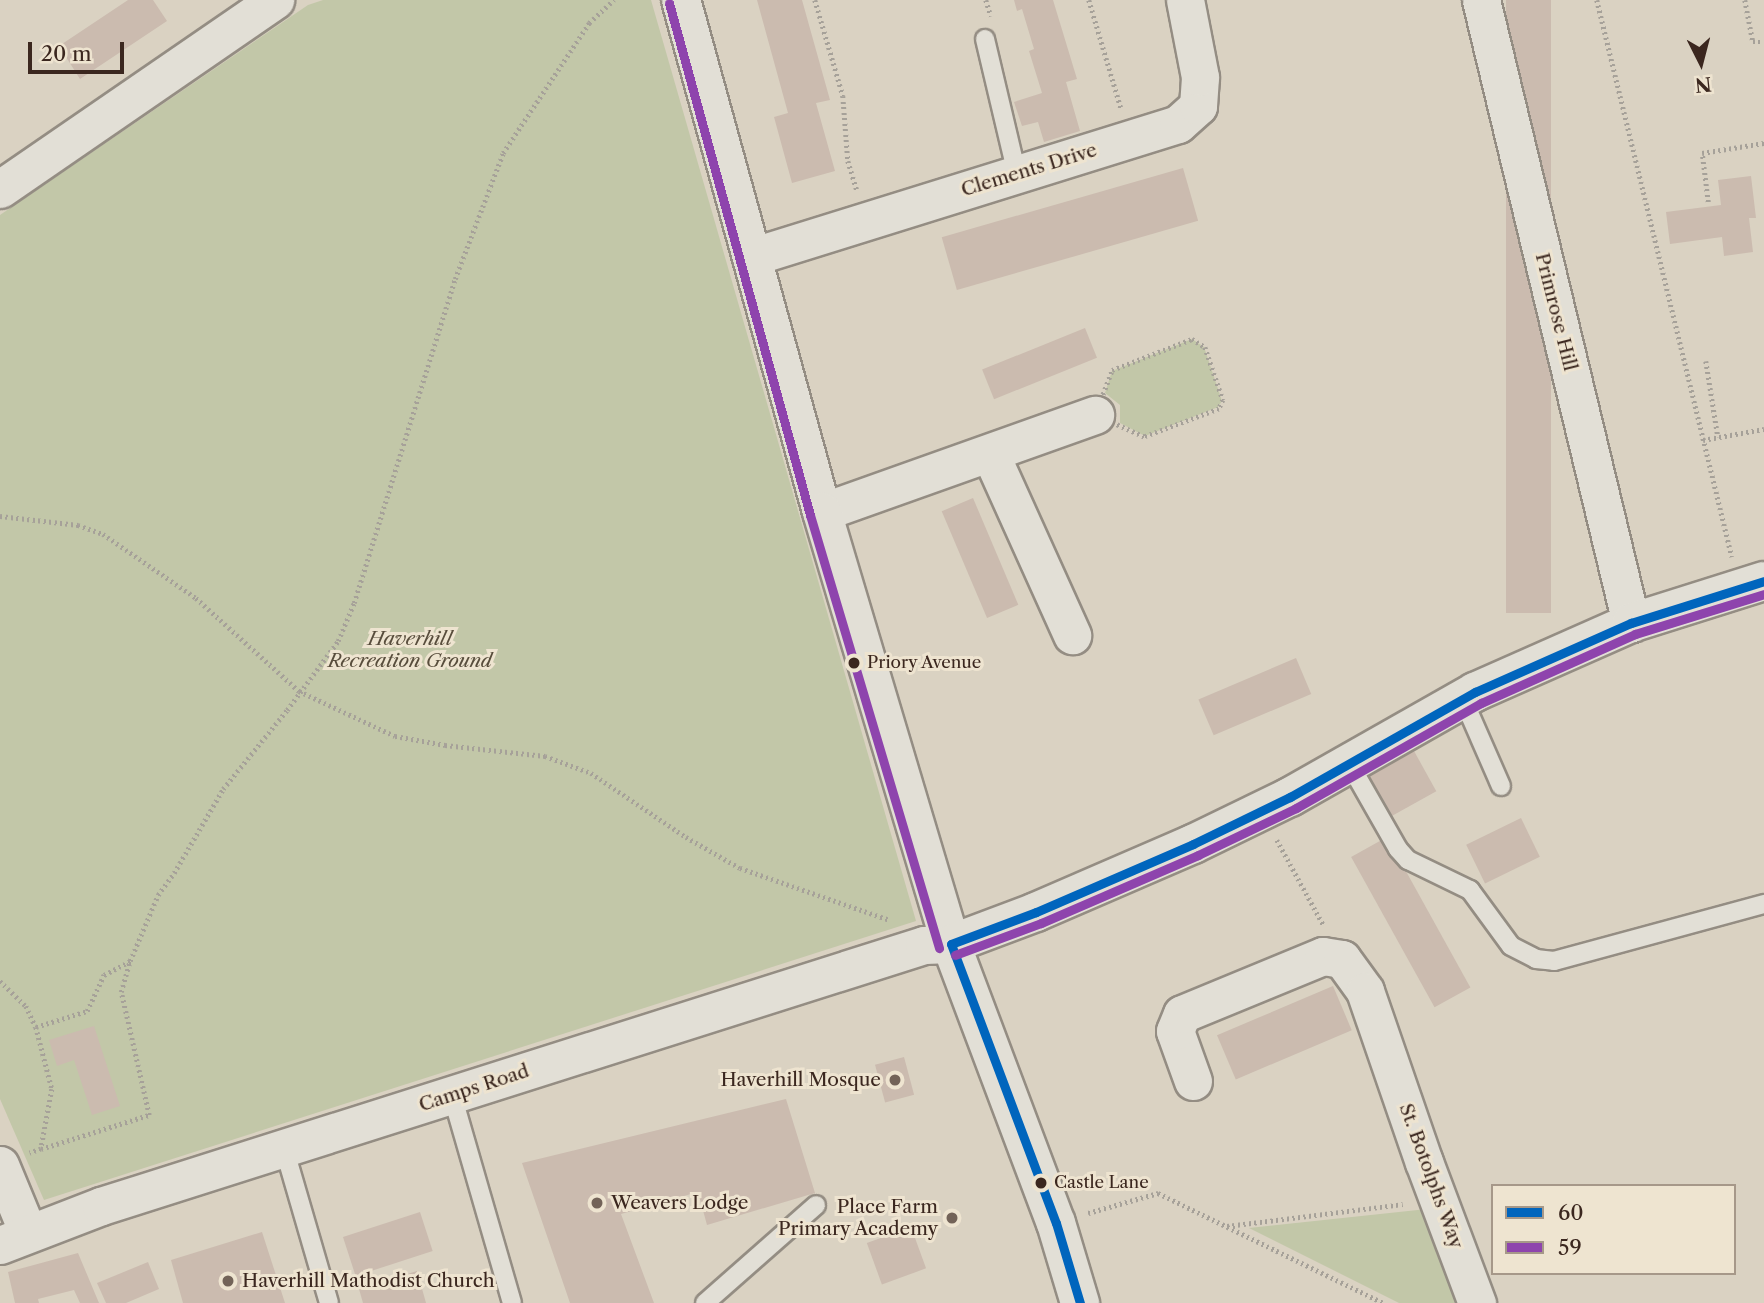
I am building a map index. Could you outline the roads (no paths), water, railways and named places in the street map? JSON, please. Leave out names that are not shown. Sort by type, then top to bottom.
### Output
[{"type":"street","points":[[0,189],[275,0]]},
{"type":"street","points":[[681,0],[822,512],[937,945],[1056,1223],[1080,1303]]},
{"type":"street","name":"Clements Drive","points":[[751,257],[1178,124],[1198,106],[1200,77],[1185,0]]},
{"type":"street","name":"Primrose Hill","points":[[1481,0],[1632,623]]},
{"type":"street","points":[[822,512],[1095,415]]},
{"type":"street","points":[[990,453],[1072,635]]},
{"type":"street","points":[[937,945],[1036,912],[1261,811],[1463,699],[1632,623],[1752,585]]},
{"type":"street","name":"Camps Road","points":[[14,1239],[102,1206],[284,1148],[937,945]]},
{"type":"street","name":"St. Botolphs Way","points":[[1193,1082],[1175,1031],[1182,1014],[1323,956],[1342,959],[1365,991],[1477,1303]]},
{"type":"street","points":[[0,1165],[14,1239]]},
{"type":"lane","points":[[985,39],[1017,174]]},
{"type":"lane","points":[[1463,699],[1501,786]]},
{"type":"lane","points":[[1349,763],[1398,849],[1408,860],[1470,890],[1511,946],[1536,959],[1554,961],[1764,904]]},
{"type":"lane","points":[[452,1095],[512,1303]]},
{"type":"lane","points":[[284,1148],[329,1303]]},
{"type":"lane","points":[[705,1303],[816,1205]]},
{"type":"place","name":"Priory Avenue","points":[[854,663]]},
{"type":"place","name":"Haverhill Mosque","points":[[895,1080]]},
{"type":"place","name":"Castle Lane","points":[[1041,1183]]},
{"type":"place","name":"Weavers Lodge","points":[[597,1203]]},
{"type":"place","name":"Place Farm Primary Academy","points":[[952,1218]]},
{"type":"place","name":"Haverhill Mathodist Church","points":[[228,1281]]},
{"type":"park label","name":"Haverhill Recreation Ground","points":[[410,650]]}]
